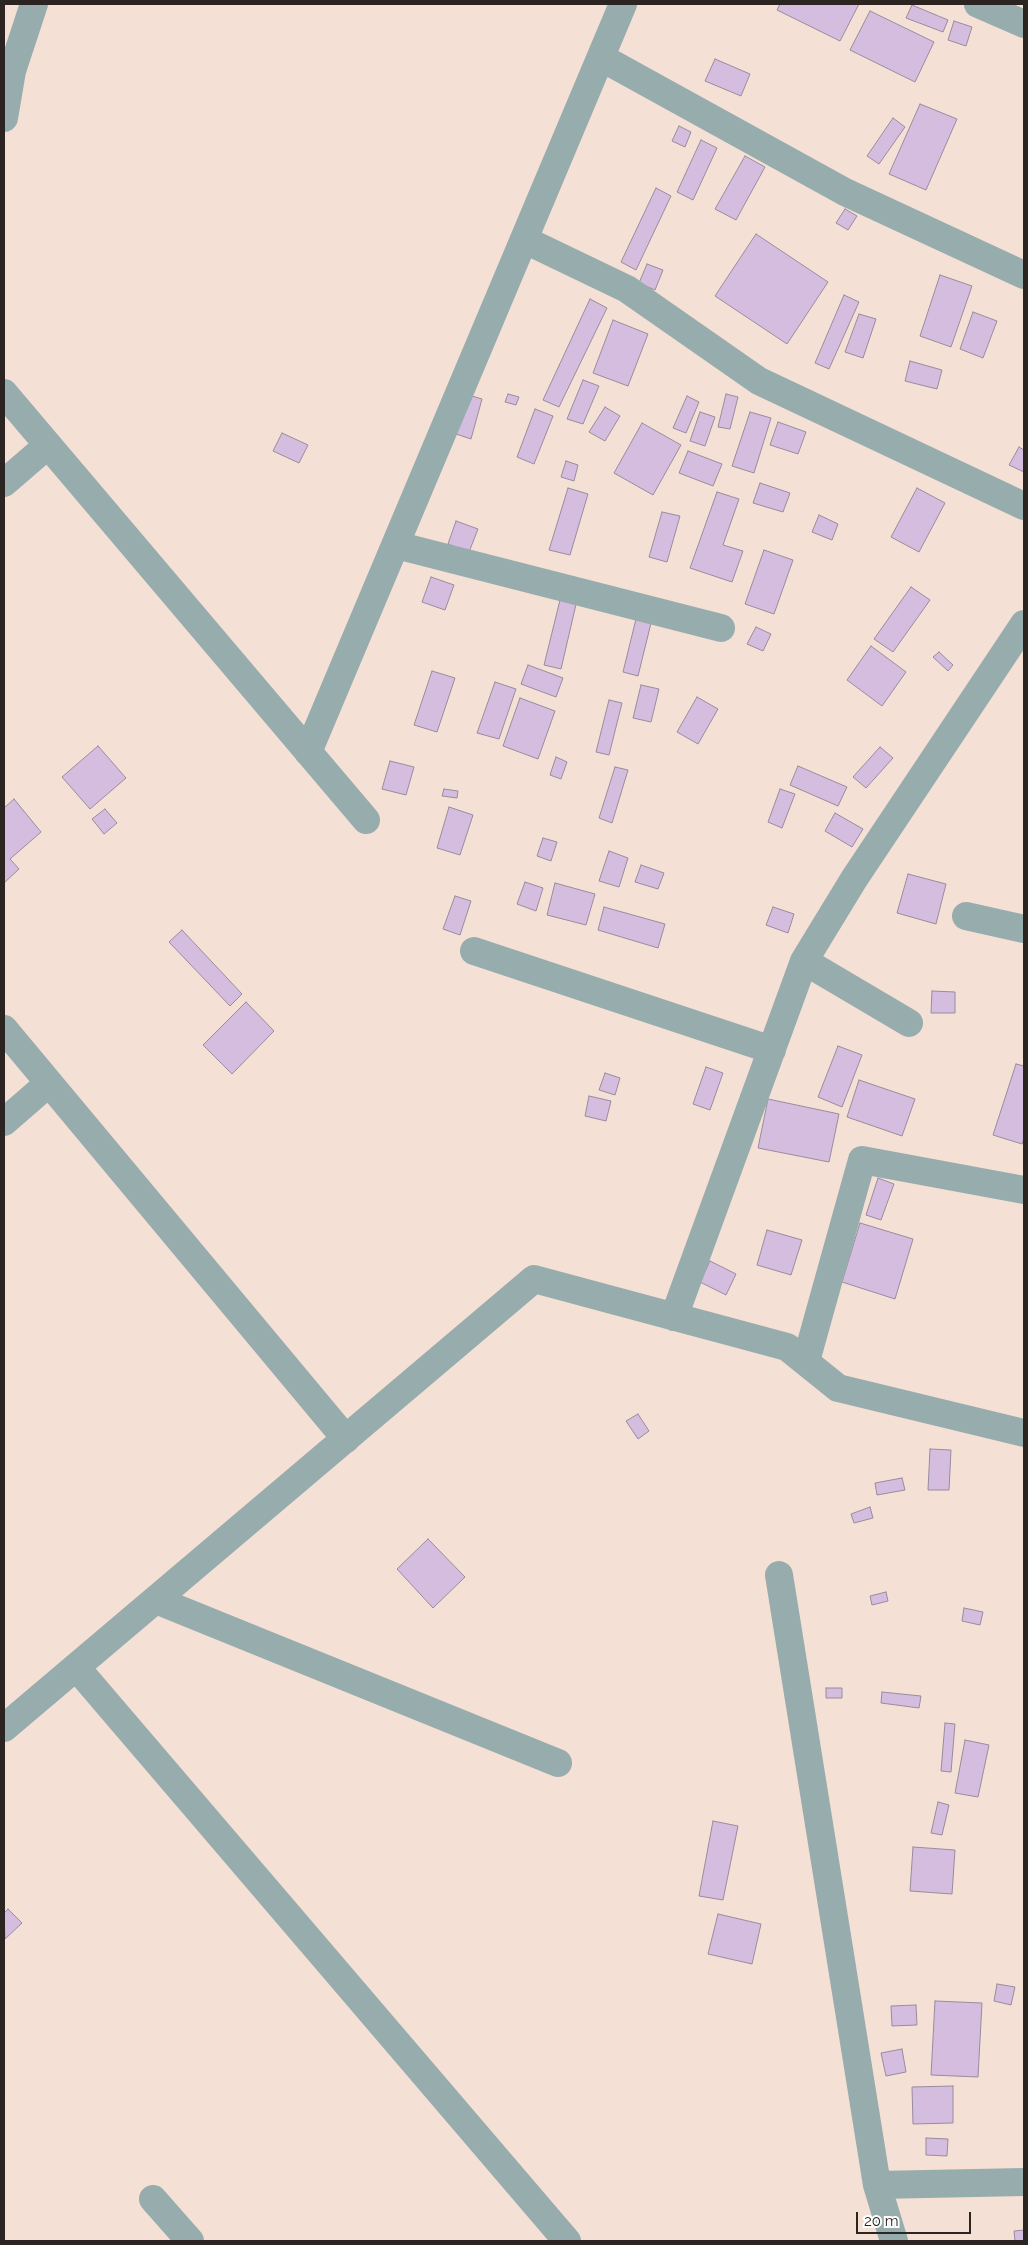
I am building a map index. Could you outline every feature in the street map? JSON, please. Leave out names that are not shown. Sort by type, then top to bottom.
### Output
[{"type":"street","points":[[4,118],[12,71],[34,4]]},
{"type":"street","points":[[308,752],[602,58],[623,4]]},
{"type":"street","points":[[978,4],[1024,24]]},
{"type":"street","points":[[602,58],[845,192],[1024,275]]},
{"type":"street","points":[[525,240],[627,289],[759,381],[1024,506]]},
{"type":"street","points":[[4,393],[366,820]]},
{"type":"street","points":[[4,483],[48,445]]},
{"type":"street","points":[[396,545],[721,628]]},
{"type":"street","points":[[674,1317],[804,961],[854,878],[1024,624]]},
{"type":"street","points":[[966,916],[1024,929]]},
{"type":"street","points":[[474,951],[772,1050]]},
{"type":"street","points":[[804,961],[909,1023]]},
{"type":"street","points":[[4,1029],[346,1439]]},
{"type":"street","points":[[4,1122],[49,1083]]},
{"type":"street","points":[[806,1361],[862,1160],[1024,1190]]},
{"type":"street","points":[[4,1728],[534,1279],[788,1347],[838,1388],[1024,1433]]},
{"type":"street","points":[[779,1576],[877,2185],[894,2241]]},
{"type":"street","points":[[156,1600],[558,1763]]},
{"type":"street","points":[[76,1667],[567,2241]]},
{"type":"street","points":[[877,2185],[1024,2182]]},
{"type":"street","points":[[153,2199],[190,2241]]},
{"type":"building","points":[[780,4],[859,4],[840,41],[777,10]]},
{"type":"building","points":[[912,5],[948,20],[943,32],[906,18]]},
{"type":"building","points":[[870,11],[934,42],[915,82],[850,50]]},
{"type":"building","points":[[954,21],[972,27],[966,46],[948,40]]},
{"type":"building","points":[[715,59],[750,74],[741,96],[705,81]]},
{"type":"building","points":[[920,104],[957,119],[926,190],[889,174]]},
{"type":"building","points":[[893,118],[905,127],[879,164],[867,156]]},
{"type":"building","points":[[679,126],[691,132],[685,147],[672,141]]},
{"type":"building","points":[[701,140],[717,148],[693,200],[677,192]]},
{"type":"building","points":[[745,156],[765,167],[736,220],[715,209]]},
{"type":"building","points":[[656,188],[671,196],[636,270],[621,262]]},
{"type":"building","points":[[845,209],[857,216],[848,230],[836,223]]},
{"type":"building","points":[[756,234],[828,282],[787,344],[715,296]]},
{"type":"building","points":[[647,264],[663,270],[655,290],[639,283]]},
{"type":"building","points":[[940,275],[972,286],[951,347],[920,336]]},
{"type":"building","points":[[844,295],[859,302],[829,369],[815,363]]},
{"type":"building","points":[[590,299],[607,308],[559,407],[543,400]]},
{"type":"building","points":[[973,312],[997,321],[983,358],[960,349]]},
{"type":"building","points":[[859,314],[876,319],[863,358],[845,352]]},
{"type":"building","points":[[613,320],[648,334],[628,386],[593,373]]},
{"type":"building","points":[[910,361],[942,370],[937,389],[905,381]]},
{"type":"building","points":[[583,380],[599,386],[583,424],[567,419]]},
{"type":"building","points":[[465,394],[482,399],[471,439],[453,433]]},
{"type":"building","points":[[508,394],[519,397],[516,405],[505,402]]},
{"type":"building","points":[[726,394],[738,397],[730,429],[718,427]]},
{"type":"building","points":[[687,396],[699,402],[686,433],[673,428]]},
{"type":"building","points":[[605,407],[620,416],[605,441],[589,432]]},
{"type":"building","points":[[535,409],[553,416],[534,464],[517,457]]},
{"type":"building","points":[[700,412],[715,417],[705,446],[690,441]]},
{"type":"building","points":[[750,412],[771,418],[754,473],[732,466]]},
{"type":"building","points":[[778,422],[806,432],[798,454],[770,445]]},
{"type":"building","points":[[642,423],[681,445],[653,495],[614,473]]},
{"type":"building","points":[[282,433],[308,445],[299,463],[273,451]]},
{"type":"building","points":[[1019,447],[1024,450],[1024,472],[1009,465]]},
{"type":"building","points":[[688,451],[722,464],[713,486],[679,473]]},
{"type":"building","points":[[566,461],[578,465],[574,481],[561,477]]},
{"type":"building","points":[[760,483],[790,493],[783,512],[753,503]]},
{"type":"building","points":[[568,488],[588,494],[570,555],[549,550]]},
{"type":"building","points":[[917,488],[945,503],[919,552],[891,537]]},
{"type":"building","points":[[717,492],[739,499],[723,545],[743,551],[732,582],[690,568]]},
{"type":"building","points":[[662,512],[680,516],[667,562],[649,557]]},
{"type":"building","points":[[819,515],[838,524],[832,540],[812,532]]},
{"type":"building","points":[[456,521],[478,529],[469,552],[448,544]]},
{"type":"building","points":[[764,550],[793,560],[774,614],[745,604]]},
{"type":"building","points":[[431,577],[454,585],[445,610],[422,602]]},
{"type":"building","points":[[911,587],[930,600],[893,652],[874,639]]},
{"type":"building","points":[[561,596],[577,600],[561,669],[544,665]]},
{"type":"building","points":[[637,615],[652,619],[638,676],[623,672]]},
{"type":"building","points":[[756,627],[771,634],[763,651],[747,644]]},
{"type":"building","points":[[871,646],[906,672],[882,706],[847,680]]},
{"type":"building","points":[[939,652],[953,665],[948,671],[933,657]]},
{"type":"building","points":[[528,665],[563,678],[556,697],[521,684]]},
{"type":"building","points":[[432,671],[455,678],[437,732],[414,725]]},
{"type":"building","points":[[495,682],[516,689],[499,739],[477,733]]},
{"type":"building","points":[[641,685],[659,689],[651,722],[633,718]]},
{"type":"building","points":[[697,697],[718,709],[698,744],[677,732]]},
{"type":"building","points":[[520,698],[555,711],[538,759],[503,746]]},
{"type":"building","points":[[609,700],[622,703],[609,755],[596,752]]},
{"type":"building","points":[[98,746],[126,778],[90,809],[62,777]]},
{"type":"building","points":[[880,747],[893,758],[866,788],[853,777]]},
{"type":"building","points":[[556,757],[567,762],[561,779],[550,775]]},
{"type":"building","points":[[390,761],[414,767],[406,795],[382,789]]},
{"type":"building","points":[[798,766],[847,787],[838,806],[790,785]]},
{"type":"building","points":[[615,767],[628,770],[612,823],[599,818]]},
{"type":"building","points":[[444,789],[458,791],[457,798],[442,796]]},
{"type":"building","points":[[780,789],[795,794],[782,828],[768,822]]},
{"type":"building","points":[[14,799],[41,832],[10,859],[19,869],[4,883],[4,808]]},
{"type":"building","points":[[449,807],[473,815],[460,855],[437,848]]},
{"type":"building","points":[[105,809],[117,823],[104,834],[92,819]]},
{"type":"building","points":[[835,813],[863,829],[852,847],[825,831]]},
{"type":"building","points":[[543,838],[557,842],[551,861],[537,856]]},
{"type":"building","points":[[609,851],[628,858],[619,887],[599,881]]},
{"type":"building","points":[[641,865],[664,873],[658,889],[635,882]]},
{"type":"building","points":[[908,874],[946,884],[936,924],[897,913]]},
{"type":"building","points":[[525,882],[543,888],[536,911],[517,904]]},
{"type":"building","points":[[555,883],[595,894],[586,925],[547,915]]},
{"type":"building","points":[[455,896],[471,901],[460,935],[443,929]]},
{"type":"building","points":[[604,907],[665,924],[658,948],[598,930]]},
{"type":"building","points":[[773,907],[794,914],[788,933],[766,925]]},
{"type":"building","points":[[182,930],[242,994],[230,1006],[169,942]]},
{"type":"building","points":[[932,991],[955,992],[955,1013],[931,1013]]},
{"type":"building","points":[[246,1002],[274,1031],[232,1074],[203,1045]]},
{"type":"building","points":[[838,1046],[862,1055],[842,1107],[818,1097]]},
{"type":"building","points":[[1016,1064],[1024,1066],[1024,1138],[1022,1144],[993,1135]]},
{"type":"building","points":[[706,1067],[723,1073],[710,1110],[693,1104]]},
{"type":"building","points":[[605,1073],[620,1078],[615,1095],[599,1090]]},
{"type":"building","points":[[859,1080],[915,1099],[902,1136],[847,1117]]},
{"type":"building","points":[[589,1096],[611,1101],[606,1121],[585,1116]]},
{"type":"building","points":[[768,1099],[839,1114],[829,1162],[758,1148]]},
{"type":"building","points":[[878,1178],[894,1184],[881,1220],[866,1215]]},
{"type":"building","points":[[860,1223],[913,1239],[895,1299],[842,1282]]},
{"type":"building","points":[[767,1230],[802,1240],[791,1275],[757,1265]]},
{"type":"building","points":[[710,1261],[736,1274],[726,1295],[700,1282]]},
{"type":"building","points":[[638,1414],[649,1431],[638,1439],[626,1421]]},
{"type":"building","points":[[930,1449],[951,1450],[949,1490],[928,1490]]},
{"type":"building","points":[[902,1478],[905,1490],[877,1495],[875,1483]]},
{"type":"building","points":[[870,1507],[873,1518],[854,1523],[851,1514]]},
{"type":"building","points":[[428,1539],[465,1577],[433,1608],[397,1569]]},
{"type":"building","points":[[886,1592],[888,1601],[872,1605],[870,1596]]},
{"type":"building","points":[[964,1608],[983,1612],[980,1625],[962,1621]]},
{"type":"building","points":[[826,1688],[842,1688],[842,1698],[826,1698]]},
{"type":"building","points":[[882,1692],[921,1696],[919,1708],[881,1703]]},
{"type":"building","points":[[945,1723],[955,1724],[951,1772],[941,1771]]},
{"type":"building","points":[[965,1740],[989,1745],[978,1797],[955,1793]]},
{"type":"building","points":[[938,1802],[949,1805],[942,1835],[931,1833]]},
{"type":"building","points":[[713,1821],[738,1826],[723,1900],[699,1896]]},
{"type":"building","points":[[913,1847],[955,1850],[952,1894],[910,1891]]},
{"type":"building","points":[[8,1909],[22,1923],[5,1939],[4,1913]]},
{"type":"building","points":[[718,1914],[761,1924],[752,1964],[708,1954]]},
{"type":"building","points":[[997,1984],[1015,1987],[1011,2005],[994,2001]]},
{"type":"building","points":[[935,2001],[982,2003],[978,2077],[931,2075]]},
{"type":"building","points":[[916,2005],[917,2025],[892,2026],[891,2006]]},
{"type":"building","points":[[902,2049],[906,2072],[886,2076],[881,2053]]},
{"type":"building","points":[[953,2086],[953,2123],[913,2124],[912,2087]]},
{"type":"building","points":[[926,2138],[948,2139],[947,2156],[926,2155]]},
{"type":"building","points":[[1024,2230],[1024,2241],[1015,2241],[1014,2231]]}]
